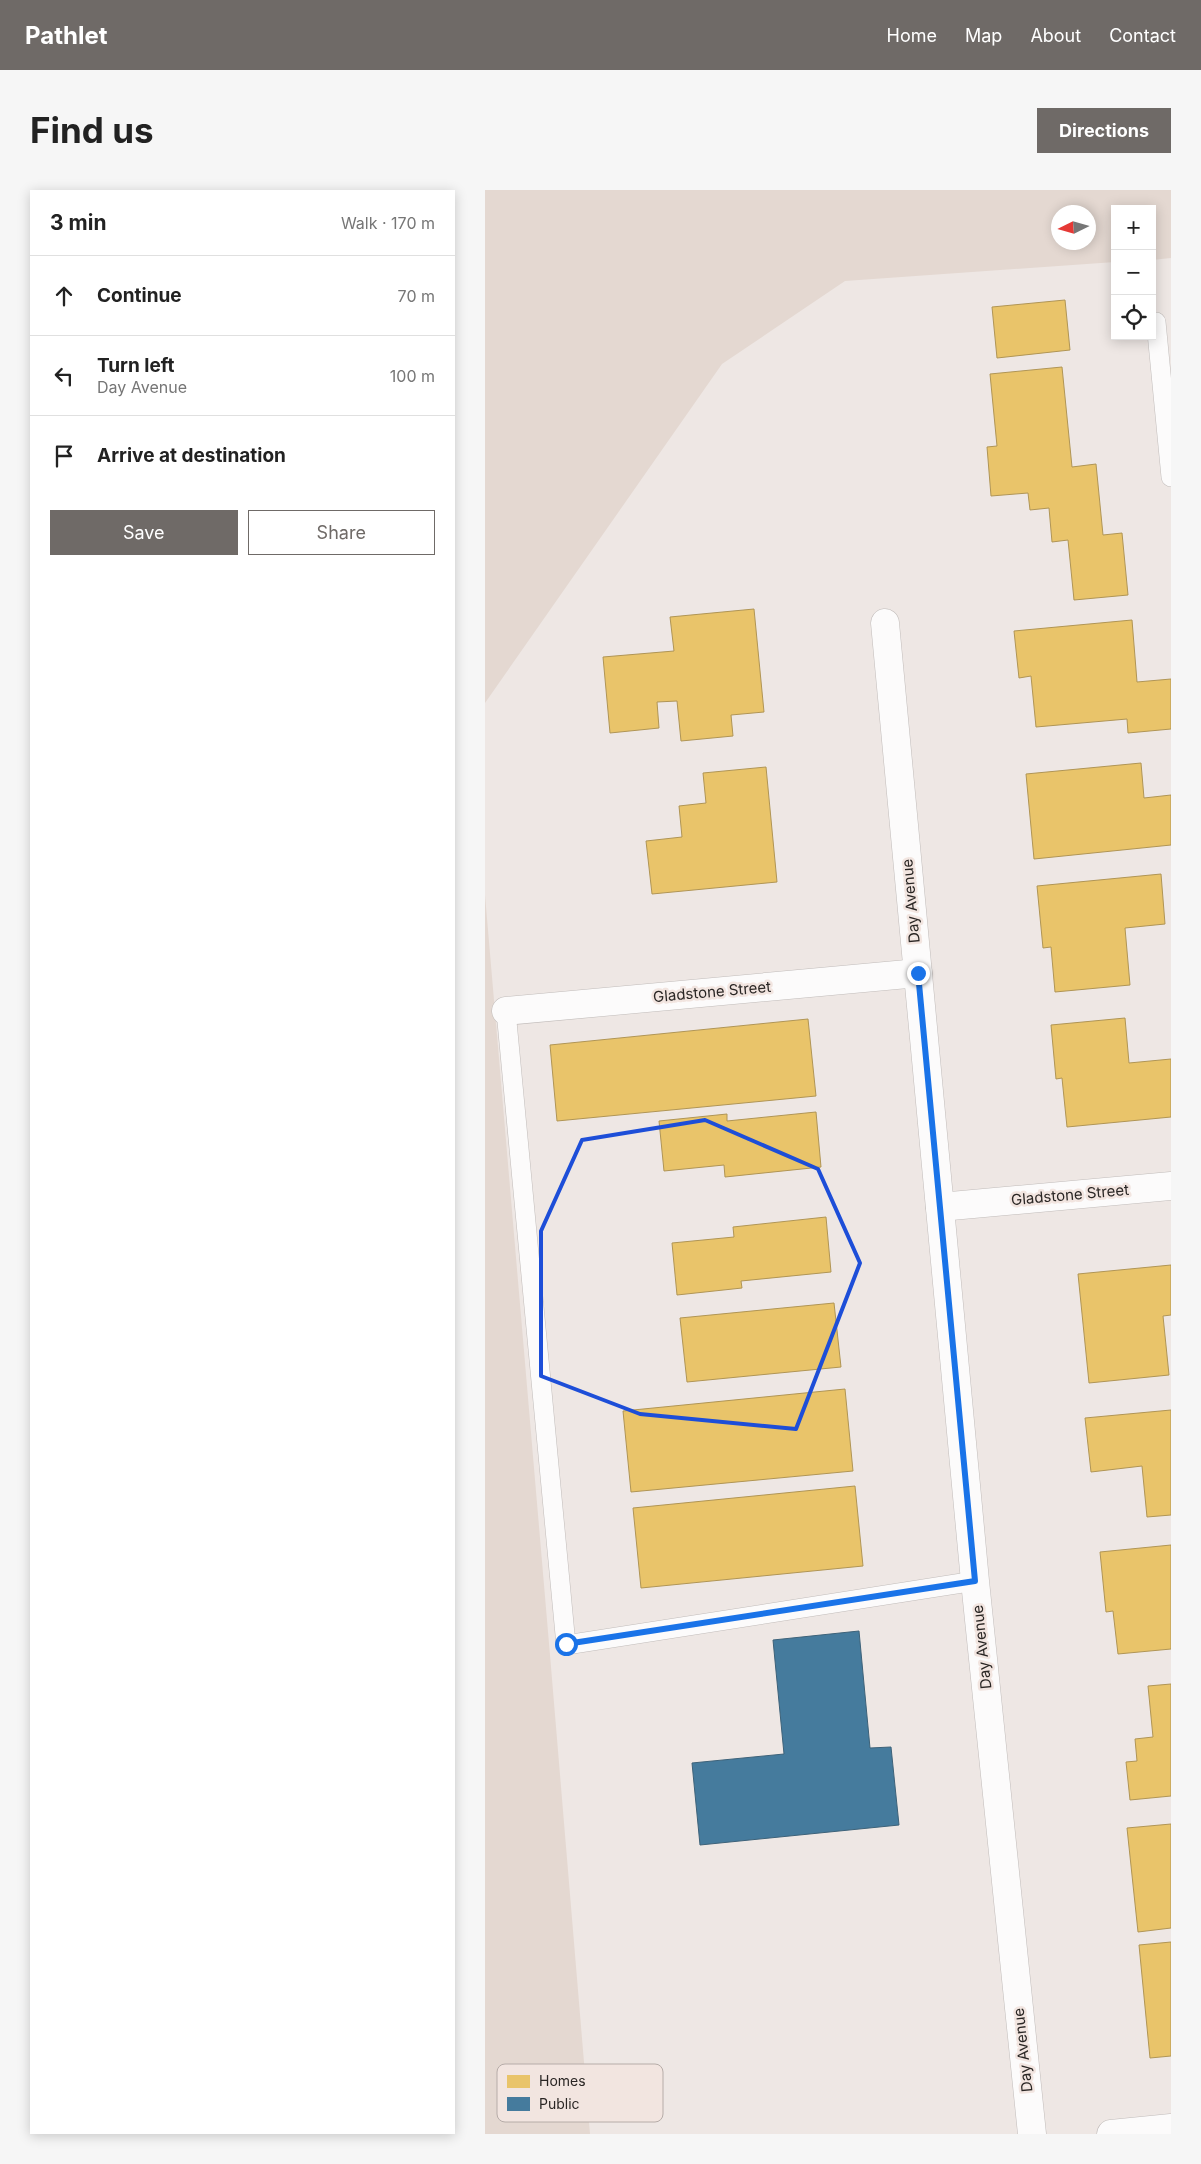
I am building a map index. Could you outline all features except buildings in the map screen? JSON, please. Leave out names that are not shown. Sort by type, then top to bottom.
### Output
[{"type":"street","name":"Day Avenue","points":[[885,622],[975,1581],[1031,2134]]},
{"type":"street","name":"Gladstone Street","points":[[506,1011],[918,973]]},
{"type":"street","name":"Gladstone Street","points":[[940,1207],[1171,1186]]},
{"type":"street","points":[[1111,2134],[1171,2128]]},
{"type":"lane","points":[[1156,322],[1171,477]]},
{"type":"lane","points":[[506,1011],[566,1644],[975,1581]]},
{"type":"highlighted area","points":[[705,1120],[818,1169],[860,1263],[796,1429],[640,1414],[541,1376],[541,1231],[582,1140]]},
{"type":"shaded area","points":[[485,190],[1171,190],[1171,258],[1156,260],[1156,205],[1111,205],[1111,262],[845,281],[722,364],[485,703]]},
{"type":"shaded area","points":[[485,895],[584,2064],[497,2064],[497,2122],[589,2122],[590,2134],[485,2134]]},
{"type":"route","points":[[566,1644],[975,1581],[918,973]]}]
